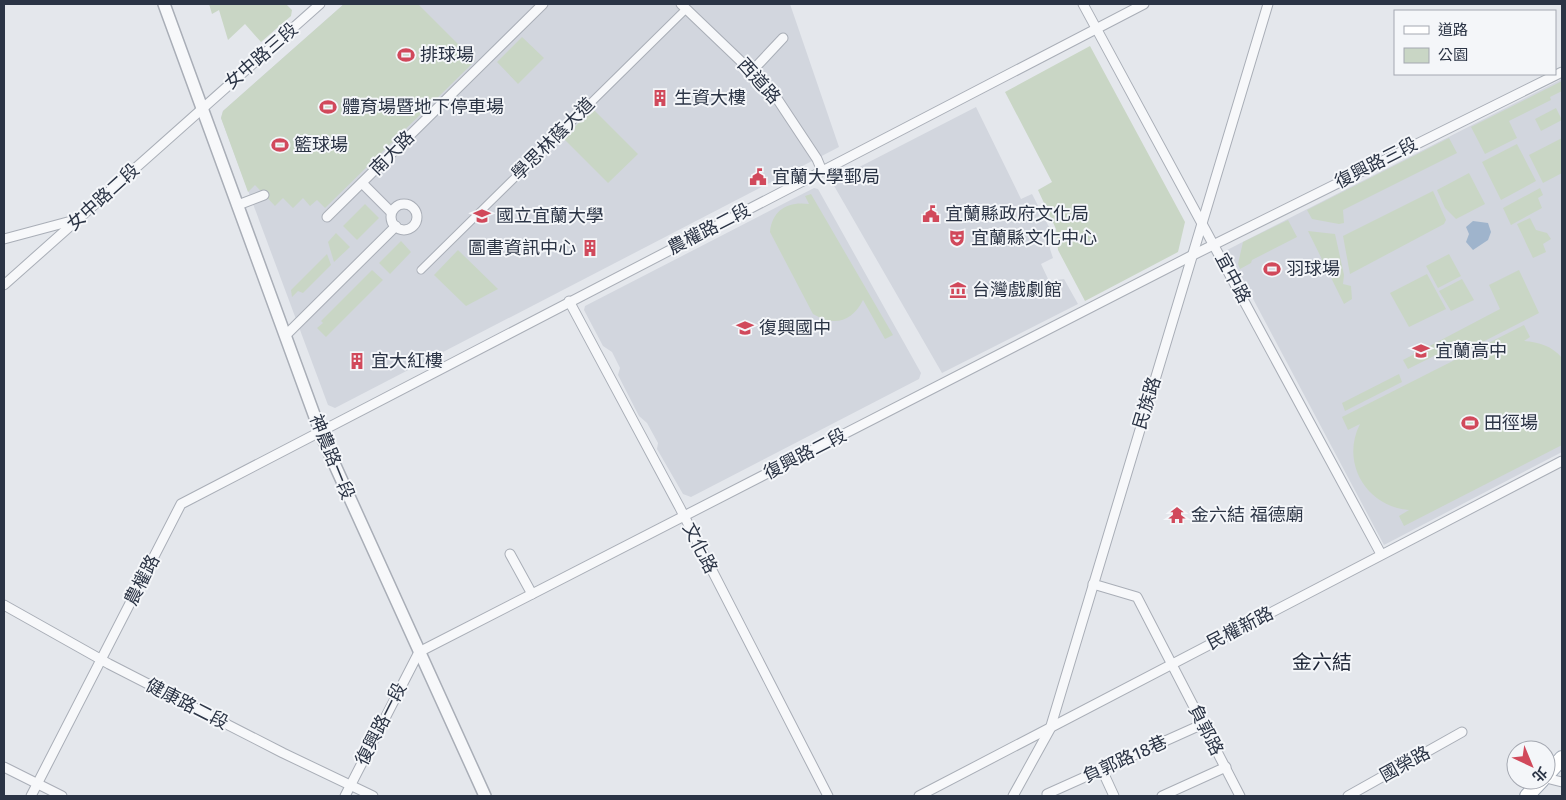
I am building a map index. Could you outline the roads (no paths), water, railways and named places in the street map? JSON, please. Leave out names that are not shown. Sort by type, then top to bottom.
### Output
[{"type":"street","name":"神農路一段","points":[[164,4],[321,430],[358,521],[485,796]]},
{"type":"street","name":"女中路三段","points":[[202,108],[320,4]]},
{"type":"street","name":"南大路","points":[[327,217],[543,4]]},
{"type":"street","name":"宜中路","points":[[1083,4],[1201,222],[1215,244],[1381,554]]},
{"type":"street","name":"農權路二段","points":[[321,430],[1144,4]]},
{"type":"street","name":"民族路","points":[[1013,796],[1050,729],[1268,4]]},
{"type":"street","name":"西道路","points":[[683,6],[772,91],[817,159],[822,171]]},
{"type":"street","name":"學思林蔭大道","points":[[421,270],[683,6]]},
{"type":"street","points":[[752,71],[783,38]]},
{"type":"street","name":"復興路三段","points":[[1191,256],[1556,75]]},
{"type":"street","name":"女中路二段","points":[[4,285],[202,108]]},
{"type":"street","points":[[362,183],[391,212]]},
{"type":"street","points":[[238,205],[264,195]]},
{"type":"street","points":[[399,204],[405,204],[417,214],[417,223],[410,231],[404,231],[396,226],[390,218],[391,212],[399,204]]},
{"type":"street","points":[[4,240],[78,219]]},
{"type":"street","points":[[286,336],[396,226]]},
{"type":"street","name":"復興路二段","points":[[419,652],[1191,256]]},
{"type":"street","name":"文化路","points":[[569,301],[684,517],[828,796]]},
{"type":"street","name":"農權路","points":[[30,796],[181,504],[321,430]]},
{"type":"street","name":"民權新路","points":[[918,796],[1562,461]]},
{"type":"street","points":[[510,554],[532,594]]},
{"type":"street","name":"負郭路","points":[[1093,584],[1137,597],[1240,796]]},
{"type":"street","name":"健康路二段","points":[[4,606],[101,659],[283,753],[373,796]]},
{"type":"street","name":"復興路一段","points":[[345,796],[419,652]]},
{"type":"street","name":"負郭路18巷","points":[[1047,794],[1203,724]]},
{"type":"street","name":"國榮路","points":[[1348,796],[1462,732]]},
{"type":"street","points":[[4,767],[62,796]]},
{"type":"street","points":[[1162,796],[1226,767]]},
{"type":"street","points":[[1102,770],[1114,796]]},
{"type":"water","points":[[1473,221],[1488,223],[1491,232],[1488,240],[1473,250],[1466,242],[1469,234],[1466,227]]},
{"type":"place","name":"排球場","points":[[406,55]]},
{"type":"place","name":"生資大樓","points":[[660,98]]},
{"type":"place","name":"體育場暨地下停車場","points":[[328,107]]},
{"type":"place","name":"籃球場","points":[[280,145]]},
{"type":"place","name":"宜蘭大學郵局","points":[[758,177]]},
{"type":"place","name":"宜蘭縣政府文化局","points":[[931,214]]},
{"type":"place","name":"國立宜蘭大學","points":[[482,216]]},
{"type":"place","name":"宜蘭縣文化中心","points":[[957,238]]},
{"type":"place","name":"圖書資訊中心","points":[[590,248]]},
{"type":"place","name":"羽球場","points":[[1272,269]]},
{"type":"place","name":"台灣戲劇館","points":[[958,290]]},
{"type":"place","name":"復興國中","points":[[745,328]]},
{"type":"place","name":"宜蘭高中","points":[[1421,351]]},
{"type":"place","name":"宜大紅樓","points":[[357,361]]},
{"type":"place","name":"田徑場","points":[[1470,423]]},
{"type":"place","name":"金六結 福德廟","points":[[1177,515]]},
{"type":"district","name":"金六結","points":[[1322,662]]}]
